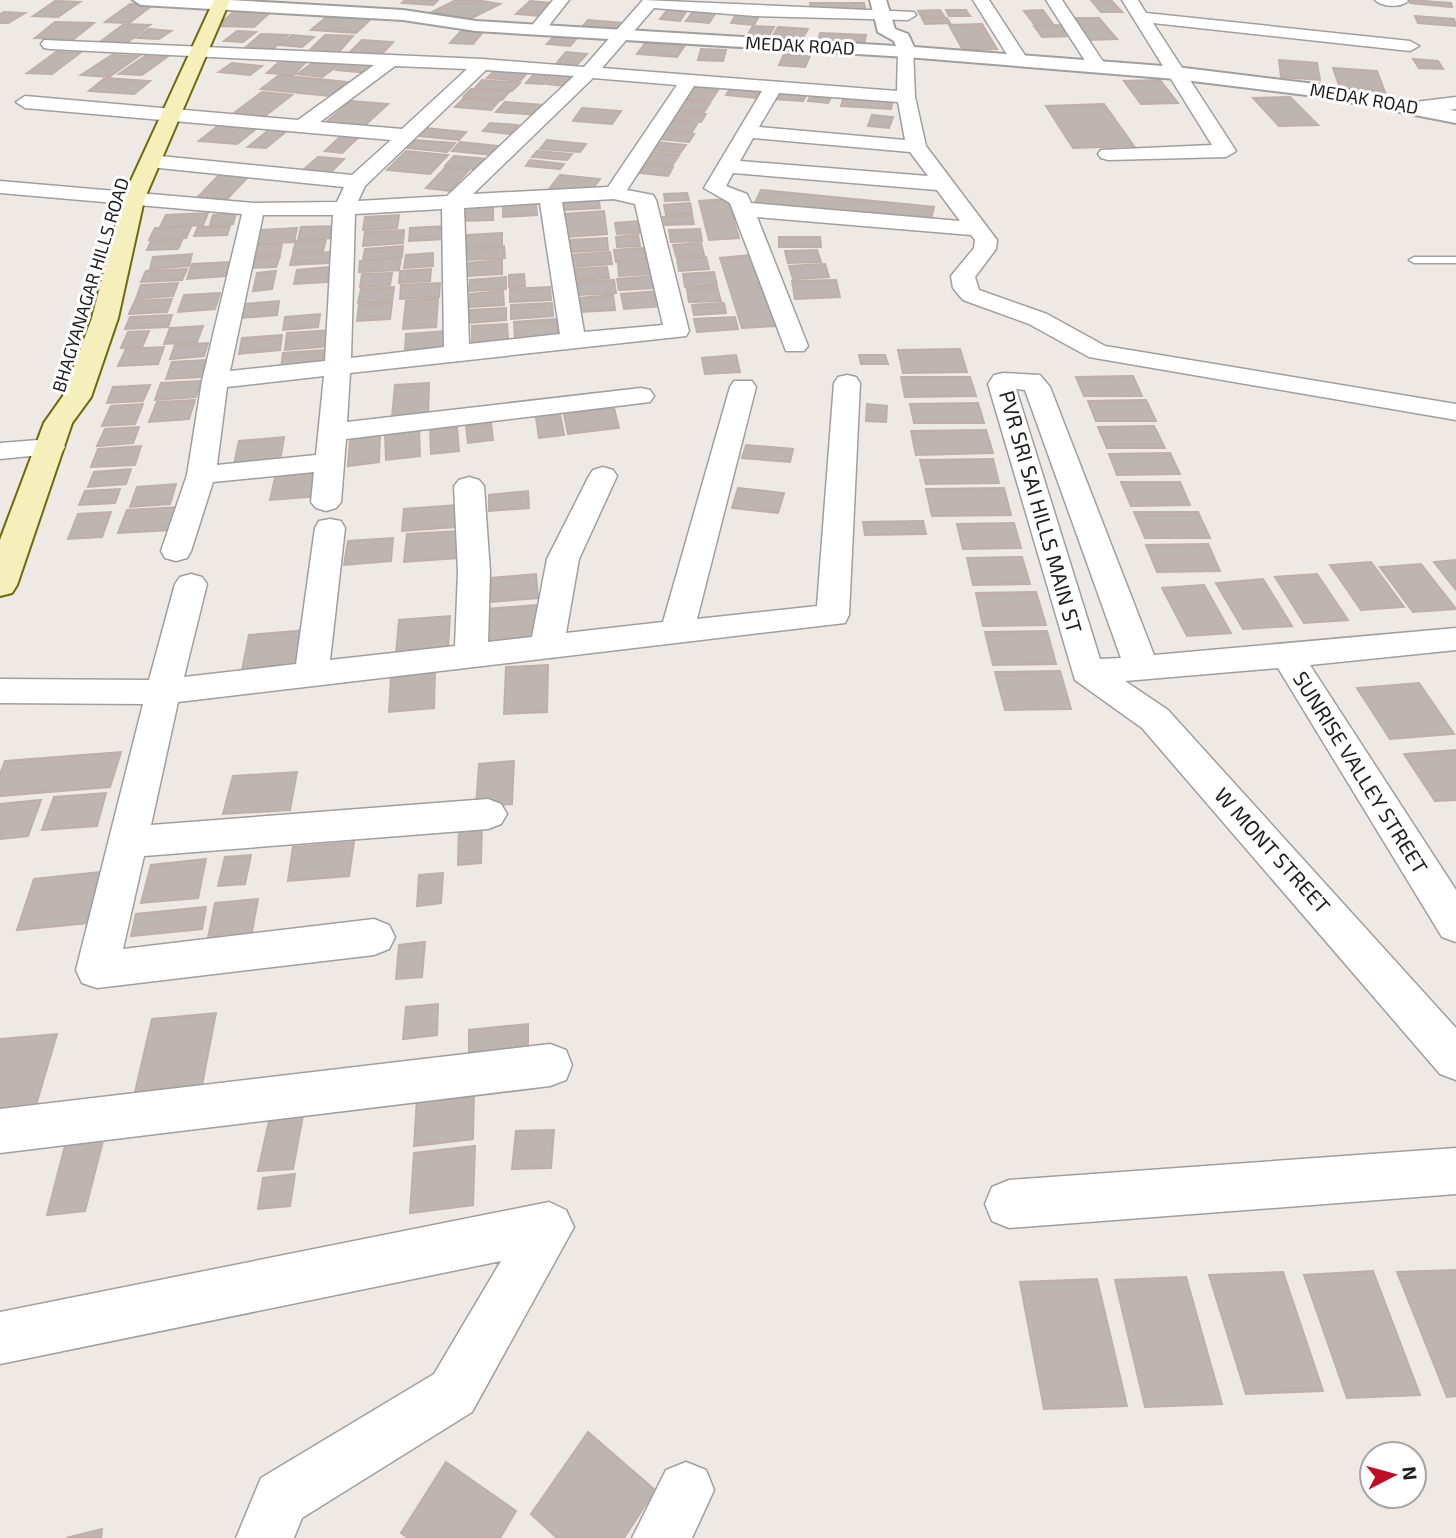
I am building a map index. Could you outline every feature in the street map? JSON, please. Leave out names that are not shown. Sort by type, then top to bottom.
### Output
[{"type":"main road","name":"BHAGYANAGAR HILLS ROAD","points":[[55,435],[77,397],[105,317],[124,199],[148,111],[175,52],[211,2]]},
{"type":"main road","name":"BHAGYANAGAR HILLS ROAD","points":[[96,259],[124,199],[150,161],[172,114],[198,53],[211,2]]},
{"type":"main road","name":"BHAGYANAGAR HILLS ROAD","points":[[55,435],[56,400],[71,349]]},
{"type":"main road","points":[[0,585],[55,435]]},
{"type":"street","name":"MEDAK ROAD","points":[[141,0],[403,15],[476,26],[622,36],[904,45],[1019,60],[1176,73],[1323,91],[1415,108]]},
{"type":"street","points":[[537,29],[561,0]]},
{"type":"street","points":[[981,0],[1019,60]]},
{"type":"street","points":[[1054,0],[1097,66]]},
{"type":"street","points":[[1108,154],[1226,150],[1130,0]]},
{"type":"street","points":[[457,353],[453,202],[588,73],[650,1],[905,8],[912,32],[904,45],[908,105],[916,147],[986,240],[985,248],[963,276],[965,288],[971,295],[1048,325],[1098,352],[1135,361],[1456,412]]},
{"type":"street","points":[[880,7],[887,32],[904,45]]},
{"type":"street","points":[[1142,17],[1410,46]]},
{"type":"street","points":[[50,44],[175,52],[482,64],[774,86],[908,105]]},
{"type":"street","points":[[302,126],[392,60]]},
{"type":"street","points":[[311,676],[328,515],[331,432],[338,367],[344,208],[357,182],[482,64]]},
{"type":"street","points":[[614,193],[690,79]]},
{"type":"street","points":[[774,86],[714,188],[739,199],[795,346]]},
{"type":"street","points":[[25,102],[406,135]]},
{"type":"street","points":[[763,104],[908,105]]},
{"type":"street","points":[[1415,108],[1450,111]]},
{"type":"street","points":[[747,132],[916,147]]},
{"type":"street","points":[[150,161],[357,182]]},
{"type":"street","points":[[727,166],[945,184]]},
{"type":"street","points":[[0,187],[254,209],[344,208],[614,193],[645,200],[677,331],[573,340],[215,382]]},
{"type":"street","points":[[550,196],[573,340]]},
{"type":"street","points":[[254,209],[215,382],[162,692],[97,970],[374,937]]},
{"type":"street","points":[[743,209],[980,229]]},
{"type":"street","name":"PVR SRI SAI HILLS MAIN ST","points":[[1087,672],[1001,384],[1003,381],[1031,381],[1037,387],[1142,668]]},
{"type":"street","points":[[0,691],[162,692],[832,615],[847,383]]},
{"type":"street","points":[[677,632],[743,387]]},
{"type":"street","points":[[331,432],[641,396]]},
{"type":"street","points":[[0,451],[55,435]]},
{"type":"street","points":[[201,475],[330,462]]},
{"type":"street","points":[[547,647],[563,559],[603,476]]},
{"type":"street","points":[[469,486],[474,572],[471,656]]},
{"type":"street","points":[[1087,672],[1456,639]]},
{"type":"street","name":"SUNRISE VALLEY STREET","points":[[1287,656],[1456,925]]},
{"type":"street","name":"W MONT STREET","points":[[1087,672],[1155,719],[1450,1052]]},
{"type":"street","points":[[129,842],[488,814]]},
{"type":"street","points":[[0,1131],[550,1065]]},
{"type":"street","points":[[1009,1204],[1456,1171]]},
{"type":"street","points":[[0,1338],[549,1227],[453,1393],[281,1498],[265,1538]]},
{"type":"street","points":[[661,1538],[686,1490]]},
{"type":"lane","points":[[1414,260],[1456,260]]},
{"type":"building","points":[[405,0],[438,0],[433,5],[402,3]]},
{"type":"building","points":[[456,0],[500,4],[470,19],[432,12]]},
{"type":"building","points":[[1091,0],[1111,0],[1122,12],[1101,12]]},
{"type":"building","points":[[1410,0],[1451,3],[1452,7],[1410,3]]},
{"type":"building","points":[[55,1],[80,2],[58,17],[33,16]]},
{"type":"building","points":[[530,1],[553,3],[541,16],[516,14]]},
{"type":"building","points":[[810,3],[864,3],[866,11],[811,11]]},
{"type":"building","points":[[130,4],[153,5],[129,23],[105,22]]},
{"type":"building","points":[[669,8],[688,9],[680,21],[660,19]]},
{"type":"building","points":[[237,9],[273,10],[254,27],[217,26]]},
{"type":"building","points":[[695,9],[717,11],[709,23],[686,21]]},
{"type":"building","points":[[940,10],[944,16],[921,16],[918,11]]},
{"type":"building","points":[[946,10],[966,10],[970,16],[949,16]]},
{"type":"building","points":[[1043,10],[1053,24],[1034,24],[1024,11]]},
{"type":"building","points":[[738,11],[761,13],[754,25],[731,23]]},
{"type":"building","points":[[25,13],[8,23],[0,23],[0,14]]},
{"type":"building","points":[[330,14],[373,17],[356,33],[311,30]]},
{"type":"building","points":[[1415,16],[1454,19],[1456,26],[1418,23]]},
{"type":"building","points":[[922,18],[947,18],[950,23],[925,24]]},
{"type":"building","points":[[1071,18],[1099,18],[1117,39],[1088,40]]},
{"type":"building","points":[[588,20],[625,23],[617,33],[579,30]]},
{"type":"building","points":[[55,22],[94,23],[74,39],[35,38]]},
{"type":"building","points":[[124,24],[150,25],[128,42],[101,41]]},
{"type":"building","points":[[982,24],[997,49],[963,50],[949,25]]},
{"type":"building","points":[[1064,25],[1073,36],[1042,37],[1034,26]]},
{"type":"building","points":[[753,26],[774,27],[766,41],[745,39]]},
{"type":"building","points":[[778,27],[808,29],[800,43],[770,41]]},
{"type":"building","points":[[149,29],[171,31],[159,39],[137,38]]},
{"type":"building","points":[[237,31],[256,32],[243,42],[224,41]]},
{"type":"building","points":[[461,31],[483,32],[473,44],[450,43]]},
{"type":"building","points":[[820,33],[866,35],[864,45],[818,42]]},
{"type":"building","points":[[261,34],[288,35],[273,49],[245,48]]},
{"type":"building","points":[[292,35],[314,37],[302,47],[280,45]]},
{"type":"building","points":[[325,35],[353,36],[336,55],[307,53]]},
{"type":"building","points":[[554,36],[577,38],[570,46],[547,44]]},
{"type":"building","points":[[362,40],[393,42],[381,55],[349,53]]},
{"type":"building","points":[[646,42],[685,45],[677,57],[637,54]]},
{"type":"building","points":[[701,49],[726,50],[723,61],[698,60]]},
{"type":"building","points":[[56,52],[80,53],[52,74],[27,73]]},
{"type":"building","points":[[566,52],[587,54],[575,67],[555,65]]},
{"type":"building","points":[[784,54],[810,56],[805,67],[779,65]]},
{"type":"building","points":[[112,55],[139,56],[109,77],[81,75]]},
{"type":"building","points":[[145,56],[167,57],[142,75],[119,74]]},
{"type":"building","points":[[1413,59],[1438,61],[1443,69],[1419,68]]},
{"type":"building","points":[[349,60],[381,63],[369,73],[336,70]]},
{"type":"building","points":[[1279,60],[1317,63],[1320,80],[1281,77]]},
{"type":"building","points":[[280,61],[306,62],[293,75],[267,73]]},
{"type":"building","points":[[314,62],[339,65],[322,77],[297,74]]},
{"type":"building","points":[[232,63],[262,66],[250,75],[219,72]]},
{"type":"building","points":[[1333,68],[1377,71],[1385,92],[1340,88]]},
{"type":"building","points":[[496,69],[528,72],[520,81],[487,78]]},
{"type":"building","points":[[535,73],[553,74],[544,84],[526,83]]},
{"type":"building","points":[[557,73],[574,75],[565,86],[547,84]]},
{"type":"building","points":[[279,75],[347,82],[330,96],[261,89]]},
{"type":"building","points":[[105,78],[150,81],[134,94],[89,91]]},
{"type":"building","points":[[482,80],[520,83],[512,91],[475,88]]},
{"type":"building","points":[[1160,80],[1178,103],[1141,104],[1124,81]]},
{"type":"building","points":[[697,83],[721,85],[711,101],[687,99]]},
{"type":"building","points":[[732,86],[762,88],[756,98],[726,95]]},
{"type":"building","points":[[471,89],[509,92],[502,100],[464,96]]},
{"type":"building","points":[[778,89],[808,92],[803,101],[773,99]]},
{"type":"building","points":[[262,92],[292,95],[265,116],[234,113]]},
{"type":"building","points":[[812,92],[833,94],[828,103],[808,101]]},
{"type":"building","points":[[844,96],[893,99],[891,109],[841,106]]},
{"type":"building","points":[[1290,97],[1318,125],[1279,126],[1253,98]]},
{"type":"building","points":[[464,98],[499,101],[491,110],[455,107]]},
{"type":"building","points":[[683,100],[710,103],[704,112],[677,110]]},
{"type":"building","points":[[351,101],[388,104],[363,127],[325,123]]},
{"type":"building","points":[[505,102],[546,105],[538,115],[496,112]]},
{"type":"building","points":[[1104,104],[1134,146],[1073,148],[1046,106]]},
{"type":"building","points":[[582,108],[621,111],[612,124],[573,121]]},
{"type":"building","points":[[678,111],[706,114],[701,122],[672,120]]},
{"type":"building","points":[[872,115],[893,117],[889,128],[868,126]]},
{"type":"building","points":[[224,121],[261,125],[237,144],[199,141]]},
{"type":"building","points":[[671,121],[697,124],[692,132],[665,129]]},
{"type":"building","points":[[490,123],[518,125],[511,134],[483,131]]},
{"type":"building","points":[[271,128],[288,130],[266,148],[248,147]]},
{"type":"building","points":[[425,128],[466,132],[459,140],[418,136]]},
{"type":"building","points":[[665,131],[694,134],[689,142],[659,139]]},
{"type":"building","points":[[342,135],[359,137],[342,153],[325,151]]},
{"type":"building","points":[[415,140],[455,143],[447,152],[407,148]]},
{"type":"building","points":[[547,140],[586,144],[580,152],[540,149]]},
{"type":"building","points":[[460,142],[499,146],[492,155],[452,151]]},
{"type":"building","points":[[657,142],[686,145],[680,153],[651,150]]},
{"type":"building","points":[[406,151],[448,155],[430,174],[387,170]]},
{"type":"building","points":[[537,151],[572,154],[567,160],[532,157]]},
{"type":"building","points":[[649,152],[679,155],[672,166],[642,162]]},
{"type":"building","points":[[454,156],[490,159],[481,170],[445,166]]},
{"type":"building","points":[[318,157],[344,159],[330,173],[303,170]]},
{"type":"building","points":[[530,160],[564,164],[560,169],[526,166]]},
{"type":"building","points":[[646,164],[673,167],[668,176],[640,173]]},
{"type":"building","points":[[445,168],[469,170],[450,191],[426,188]]},
{"type":"building","points":[[219,175],[248,177],[227,199],[198,197]]},
{"type":"building","points":[[560,175],[600,179],[589,193],[549,189]]},
{"type":"building","points":[[761,190],[934,207],[930,223],[754,205]]},
{"type":"building","points":[[687,193],[689,200],[665,201],[664,194]]},
{"type":"building","points":[[598,198],[600,208],[565,210],[563,200]]},
{"type":"building","points":[[728,199],[739,238],[709,240],[699,201]]},
{"type":"building","points":[[536,203],[537,215],[503,217],[503,205]]},
{"type":"building","points":[[690,203],[692,213],[666,215],[664,205]]},
{"type":"building","points":[[493,206],[493,220],[462,221],[462,208]]},
{"type":"building","points":[[604,211],[607,234],[567,237],[565,214]]},
{"type":"building","points":[[208,213],[203,225],[160,227],[166,215]]},
{"type":"building","points":[[236,213],[233,224],[210,225],[213,215]]},
{"type":"building","points":[[399,215],[397,228],[363,230],[365,217]]},
{"type":"building","points":[[692,215],[694,224],[665,225],[663,217]]},
{"type":"building","points":[[638,221],[640,233],[617,234],[615,223]]},
{"type":"building","points":[[230,226],[227,235],[194,236],[198,227]]},
{"type":"building","points":[[336,226],[333,238],[298,240],[301,227]]},
{"type":"building","points":[[447,226],[446,239],[409,241],[410,228]]},
{"type":"building","points":[[191,227],[186,238],[149,240],[155,228]]},
{"type":"building","points":[[297,228],[294,242],[256,244],[260,230]]},
{"type":"building","points":[[700,229],[702,241],[671,242],[669,230]]},
{"type":"building","points":[[404,230],[403,243],[363,246],[365,232]]},
{"type":"building","points":[[502,233],[502,245],[466,247],[467,235]]},
{"type":"building","points":[[638,235],[640,246],[617,247],[616,237]]},
{"type":"building","points":[[779,237],[820,237],[821,247],[779,247]]},
{"type":"building","points":[[607,238],[608,250],[571,252],[569,240]]},
{"type":"building","points":[[326,239],[323,251],[293,252],[296,241]]},
{"type":"building","points":[[182,240],[178,249],[147,250],[151,241]]},
{"type":"building","points":[[282,243],[280,254],[254,255],[257,245]]},
{"type":"building","points":[[701,243],[704,255],[676,256],[673,245]]},
{"type":"building","points":[[403,246],[402,257],[363,260],[365,249]]},
{"type":"building","points":[[504,246],[505,258],[467,260],[467,249]]},
{"type":"building","points":[[643,248],[646,260],[616,262],[614,250]]},
{"type":"building","points":[[817,250],[821,262],[788,263],[785,251]]},
{"type":"building","points":[[331,252],[328,263],[290,265],[293,254]]},
{"type":"building","points":[[610,252],[612,264],[571,267],[570,255]]},
{"type":"building","points":[[433,253],[433,266],[404,268],[406,255]]},
{"type":"building","points":[[192,254],[189,266],[150,269],[153,257]]},
{"type":"building","points":[[751,255],[777,326],[742,328],[720,258]]},
{"type":"building","points":[[280,256],[276,267],[250,268],[254,257]]},
{"type":"building","points":[[706,257],[709,269],[679,271],[677,258]]},
{"type":"building","points":[[401,258],[399,270],[359,272],[360,261]]},
{"type":"building","points":[[502,260],[502,274],[467,276],[467,263]]},
{"type":"building","points":[[230,262],[225,276],[187,279],[192,264]]},
{"type":"building","points":[[650,262],[652,274],[619,276],[618,264]]},
{"type":"building","points":[[825,264],[829,277],[793,279],[789,266]]},
{"type":"building","points":[[329,267],[327,282],[294,284],[297,270]]},
{"type":"building","points":[[607,267],[609,278],[576,280],[575,269]]},
{"type":"building","points":[[187,269],[182,280],[141,282],[146,271]]},
{"type":"building","points":[[431,269],[430,281],[399,283],[400,271]]},
{"type":"building","points":[[276,271],[272,289],[253,291],[257,273]]},
{"type":"building","points":[[714,272],[717,285],[685,287],[683,274]]},
{"type":"building","points":[[392,273],[390,285],[360,287],[362,274]]},
{"type":"building","points":[[524,274],[525,286],[509,287],[509,275]]},
{"type":"building","points":[[655,276],[657,288],[619,290],[617,279]]},
{"type":"building","points":[[506,277],[506,289],[469,291],[470,280]]},
{"type":"building","points":[[614,280],[616,293],[578,295],[577,282]]},
{"type":"building","points":[[836,280],[840,297],[795,299],[792,281]]},
{"type":"building","points":[[178,283],[173,296],[136,299],[141,285]]},
{"type":"building","points":[[440,283],[439,297],[400,299],[401,285]]},
{"type":"building","points":[[394,287],[392,301],[358,303],[361,289]]},
{"type":"building","points":[[550,287],[551,300],[510,302],[510,289]]},
{"type":"building","points":[[717,287],[721,301],[689,302],[687,289]]},
{"type":"building","points":[[503,291],[504,305],[470,307],[470,294]]},
{"type":"building","points":[[660,291],[663,306],[624,309],[621,294]]},
{"type":"building","points":[[220,293],[215,309],[178,312],[184,295]]},
{"type":"building","points":[[613,295],[615,310],[580,312],[579,298]]},
{"type":"building","points":[[172,299],[167,312],[129,314],[135,301]]},
{"type":"building","points":[[438,299],[436,327],[403,329],[406,301]]},
{"type":"building","points":[[279,301],[277,315],[241,318],[243,304]]},
{"type":"building","points":[[392,303],[390,319],[357,321],[359,305]]},
{"type":"building","points":[[552,303],[553,316],[511,319],[511,305]]},
{"type":"building","points":[[724,303],[726,313],[694,315],[692,305]]},
{"type":"building","points":[[506,308],[506,320],[470,323],[470,310]]},
{"type":"building","points":[[320,314],[318,327],[283,330],[285,317]]},
{"type":"building","points":[[172,315],[168,327],[125,329],[130,317]]},
{"type":"building","points":[[735,317],[738,329],[697,332],[694,319]]},
{"type":"building","points":[[556,319],[558,336],[515,339],[514,322]]},
{"type":"building","points":[[507,324],[508,341],[472,343],[472,326]]},
{"type":"building","points":[[203,326],[197,342],[164,344],[170,328]]},
{"type":"building","points":[[332,330],[330,346],[285,350],[287,333]]},
{"type":"building","points":[[149,331],[142,347],[121,348],[128,332]]},
{"type":"building","points":[[447,331],[447,347],[405,349],[406,334]]},
{"type":"building","points":[[282,335],[280,350],[239,354],[242,338]]},
{"type":"building","points":[[208,343],[204,356],[170,359],[175,345]]},
{"type":"building","points":[[164,347],[158,364],[118,366],[126,349]]},
{"type":"building","points":[[960,349],[967,372],[903,373],[898,350]]},
{"type":"building","points":[[324,350],[322,364],[281,368],[283,353]]},
{"type":"building","points":[[736,355],[740,372],[705,374],[702,358]]},
{"type":"building","points":[[859,355],[885,355],[888,364],[861,364]]},
{"type":"building","points":[[206,360],[201,377],[166,379],[172,362]]},
{"type":"building","points":[[1133,376],[1142,396],[1084,396],[1076,377]]},
{"type":"building","points":[[901,377],[970,377],[976,396],[905,397]]},
{"type":"building","points":[[201,381],[196,397],[155,400],[161,383]]},
{"type":"building","points":[[429,383],[428,416],[392,418],[395,385]]},
{"type":"building","points":[[150,385],[143,401],[107,403],[113,387]]},
{"type":"building","points":[[195,400],[189,419],[149,422],[157,402]]},
{"type":"building","points":[[1146,400],[1156,421],[1096,421],[1088,401]]},
{"type":"building","points":[[978,403],[984,423],[914,423],[910,404]]},
{"type":"building","points":[[143,404],[135,424],[102,426],[111,406]]},
{"type":"building","points":[[867,404],[887,406],[886,422],[866,421]]},
{"type":"building","points":[[614,408],[619,428],[568,434],[564,414]]},
{"type":"building","points":[[560,414],[564,435],[539,438],[536,417]]},
{"type":"building","points":[[491,423],[493,440],[468,443],[466,426]]},
{"type":"building","points":[[457,426],[459,451],[431,454],[430,429]]},
{"type":"building","points":[[1154,426],[1165,448],[1107,448],[1098,427]]},
{"type":"building","points":[[139,427],[133,443],[97,446],[105,429]]},
{"type":"building","points":[[419,430],[420,456],[386,460],[385,434]]},
{"type":"building","points":[[986,430],[993,453],[916,455],[911,431]]},
{"type":"building","points":[[380,435],[379,462],[348,466],[350,438]]},
{"type":"building","points":[[284,437],[280,461],[234,465],[239,441]]},
{"type":"building","points":[[746,445],[793,449],[790,462],[742,458]]},
{"type":"building","points":[[141,446],[135,465],[91,467],[98,449]]},
{"type":"building","points":[[1170,453],[1180,474],[1117,475],[1109,454]]},
{"type":"building","points":[[993,459],[999,483],[926,484],[920,460]]},
{"type":"building","points":[[131,469],[126,484],[88,487],[94,472]]},
{"type":"building","points":[[326,470],[321,496],[270,500],[276,473]]},
{"type":"building","points":[[1121,482],[1180,482],[1190,505],[1131,506]]},
{"type":"building","points":[[176,484],[170,504],[130,507],[137,487]]},
{"type":"building","points":[[738,488],[784,493],[778,513],[732,508]]},
{"type":"building","points":[[1004,488],[1011,515],[932,516],[926,489]]},
{"type":"building","points":[[120,489],[115,503],[79,505],[85,491]]},
{"type":"building","points":[[528,491],[529,508],[489,511],[489,495]]},
{"type":"building","points":[[457,505],[456,527],[402,531],[404,509]]},
{"type":"building","points":[[179,507],[172,530],[118,533],[127,510]]},
{"type":"building","points":[[111,512],[102,537],[68,539],[78,514]]},
{"type":"building","points":[[1134,512],[1198,512],[1210,538],[1145,538]]},
{"type":"building","points":[[923,521],[926,534],[865,535],[863,522]]},
{"type":"building","points":[[1014,523],[1021,548],[963,549],[957,524]]},
{"type":"building","points":[[459,531],[458,558],[404,562],[407,534]]},
{"type":"building","points":[[393,538],[391,561],[344,565],[348,541]]},
{"type":"building","points":[[1208,544],[1220,571],[1157,572],[1146,545]]},
{"type":"building","points":[[1022,557],[1030,584],[973,585],[967,558]]},
{"type":"building","points":[[1456,560],[1456,590],[1434,562]]},
{"type":"building","points":[[1371,562],[1404,607],[1361,610],[1330,565]]},
{"type":"building","points":[[1421,564],[1456,609],[1413,612],[1380,567]]},
{"type":"building","points":[[536,574],[538,598],[491,602],[491,578]]},
{"type":"building","points":[[1317,574],[1348,620],[1304,623],[1275,577]]},
{"type":"building","points":[[1263,579],[1292,626],[1243,629],[1216,583]]},
{"type":"building","points":[[1204,585],[1231,633],[1187,636],[1162,588]]},
{"type":"building","points":[[1036,592],[1046,625],[983,626],[976,593]]},
{"type":"building","points":[[537,605],[538,637],[486,642],[486,609]]},
{"type":"building","points":[[450,616],[448,650],[396,654],[399,620]]},
{"type":"building","points":[[306,630],[301,665],[242,670],[249,635]]},
{"type":"building","points":[[1047,631],[1056,664],[993,665],[985,632]]},
{"type":"building","points":[[548,665],[547,712],[504,714],[506,667]]},
{"type":"building","points":[[1060,671],[1071,709],[1005,710],[995,672]]},
{"type":"building","points":[[435,673],[434,708],[389,712],[391,677]]},
{"type":"building","points":[[1419,683],[1454,734],[1390,739],[1357,688]]},
{"type":"building","points":[[1456,750],[1456,800],[1435,801],[1404,754]]},
{"type":"building","points":[[121,752],[110,787],[0,796],[0,774],[5,761]]},
{"type":"building","points":[[514,761],[512,804],[476,807],[479,764]]},
{"type":"building","points":[[297,772],[290,810],[223,814],[233,776]]},
{"type":"building","points":[[106,793],[97,826],[42,830],[54,797]]},
{"type":"building","points":[[41,800],[28,836],[0,839],[0,804]]},
{"type":"building","points":[[482,825],[481,863],[458,865],[459,827]]},
{"type":"building","points":[[354,842],[349,876],[288,881],[293,847]]},
{"type":"building","points":[[251,855],[245,884],[218,886],[225,857]]},
{"type":"building","points":[[206,859],[198,898],[141,903],[151,865]]},
{"type":"building","points":[[102,872],[88,923],[17,930],[34,879]]},
{"type":"building","points":[[443,873],[441,903],[417,906],[419,875]]},
{"type":"building","points":[[258,899],[249,948],[205,953],[215,903]]},
{"type":"building","points":[[206,907],[202,929],[131,936],[136,914]]},
{"type":"building","points":[[425,942],[422,977],[396,979],[399,945]]},
{"type":"building","points":[[438,1004],[437,1035],[403,1039],[406,1007]]},
{"type":"building","points":[[216,1013],[202,1085],[135,1092],[152,1019]]},
{"type":"building","points":[[528,1024],[528,1049],[469,1055],[469,1030]]},
{"type":"building","points":[[57,1034],[34,1112],[0,1115],[0,1039]]},
{"type":"building","points":[[474,1092],[473,1139],[414,1146],[417,1098]]},
{"type":"building","points":[[304,1110],[293,1169],[258,1171],[271,1112]]},
{"type":"building","points":[[554,1130],[551,1168],[512,1169],[516,1131]]},
{"type":"building","points":[[104,1137],[85,1211],[47,1215],[66,1142]]},
{"type":"building","points":[[475,1146],[473,1205],[410,1213],[414,1153]]},
{"type":"building","points":[[295,1174],[290,1206],[258,1209],[263,1178]]},
{"type":"building","points":[[1456,1270],[1456,1396],[1447,1397],[1397,1272]]},
{"type":"building","points":[[1373,1271],[1420,1395],[1347,1398],[1304,1275]]},
{"type":"building","points":[[1283,1272],[1323,1391],[1246,1394],[1209,1275]]},
{"type":"building","points":[[1186,1277],[1222,1404],[1145,1407],[1115,1280]]},
{"type":"building","points":[[1097,1279],[1127,1406],[1044,1409],[1020,1282]]},
{"type":"building","points":[[588,1432],[655,1490],[624,1538],[557,1538],[531,1514]]},
{"type":"building","points":[[446,1462],[516,1511],[500,1538],[408,1538],[401,1533]]},
{"type":"building","points":[[102,1529],[101,1538],[66,1538]]}]
